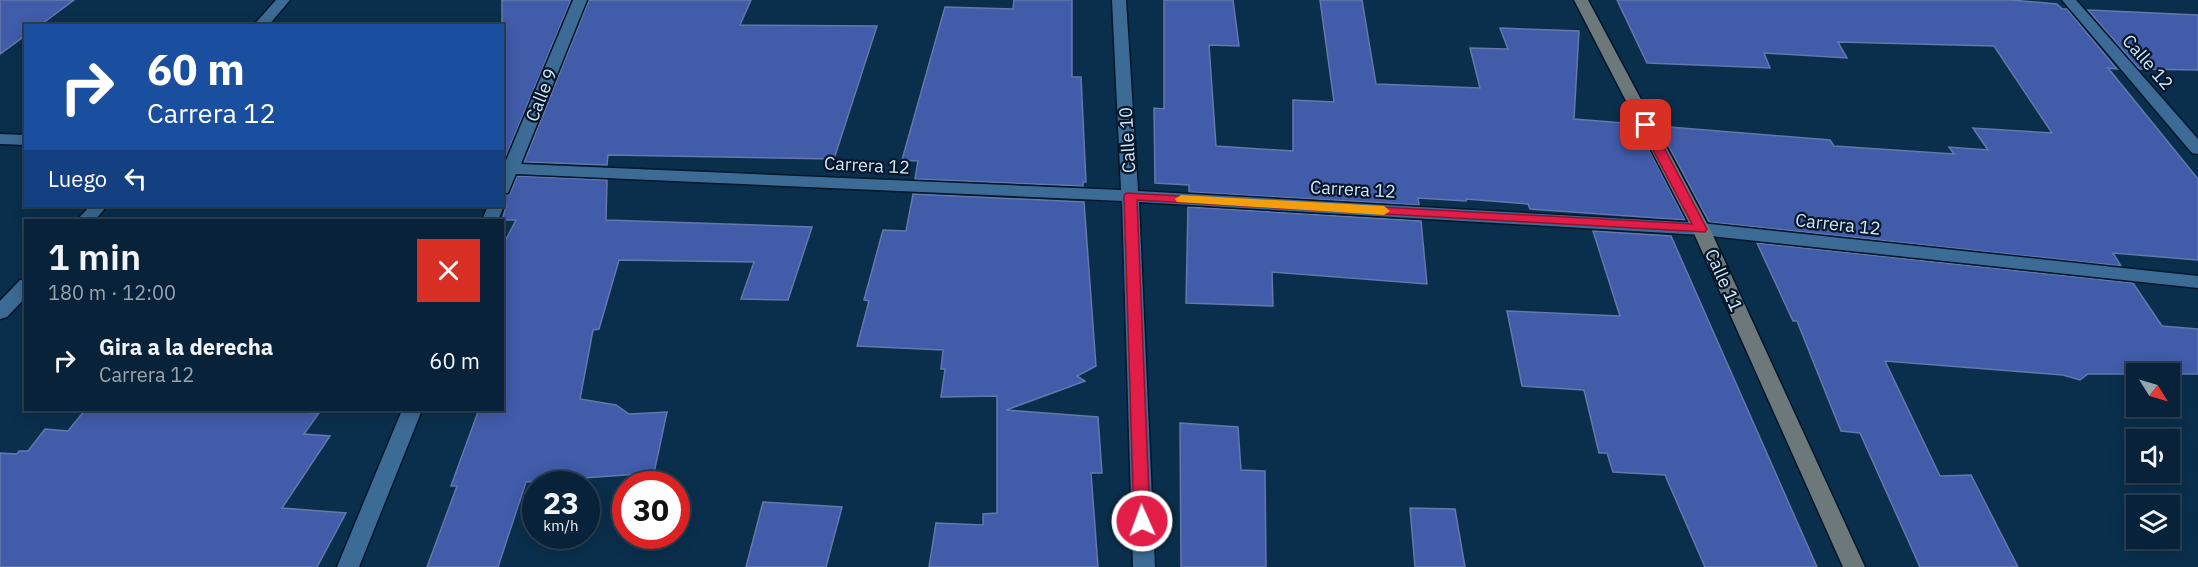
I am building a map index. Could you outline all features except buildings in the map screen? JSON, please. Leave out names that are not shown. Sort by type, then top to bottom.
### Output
[{"type":"street","points":[[262,24],[283,0]]},
{"type":"street","name":"Calle 9","points":[[507,168],[580,0]]},
{"type":"street","name":"Calle 10","points":[[1119,0],[1130,196],[1144,567]]},
{"type":"street","name":"Calle 11","points":[[1581,0],[1701,229],[1854,567]]},
{"type":"street","name":"Calle 12","points":[[2069,0],[2198,149]]},
{"type":"street","points":[[0,139],[24,140]]},
{"type":"street","name":"Carrera 12","points":[[507,168],[1130,196],[1701,229],[2198,282]]},
{"type":"street","points":[[87,219],[98,207]]},
{"type":"street","points":[[0,312],[24,287]]},
{"type":"street","points":[[348,567],[412,411]]},
{"type":"slow traffic","points":[[1181,199],[1384,211]]},
{"type":"route","points":[[1142,521],[1130,196],[1701,229],[1646,125]]}]
